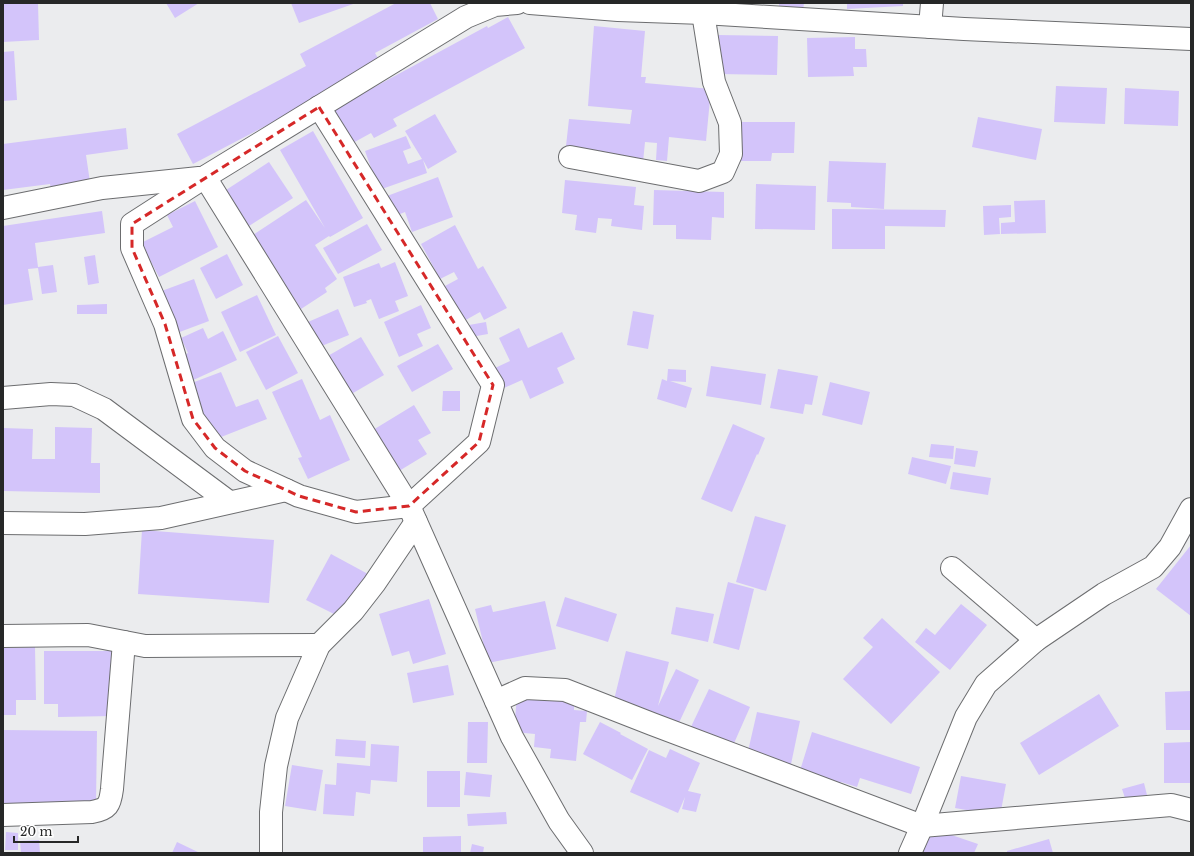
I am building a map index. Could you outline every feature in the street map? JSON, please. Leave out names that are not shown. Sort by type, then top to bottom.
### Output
[{"type":"street","points":[[413,514],[356,512],[299,496],[245,471],[215,448],[193,419],[165,324],[132,248],[132,224],[319,107],[461,10],[517,3]]},
{"type":"street","points":[[530,3],[618,6],[703,13],[930,27],[1191,39]]},
{"type":"street","points":[[930,27],[932,3]]},
{"type":"street","points":[[570,157],[699,181],[723,172],[731,154],[730,123],[714,82],[703,13]]},
{"type":"street","points":[[271,853],[271,812],[276,766],[287,718],[319,645],[353,611],[374,584],[413,514],[479,442],[493,385],[319,107]]},
{"type":"street","points":[[3,208],[102,188],[205,177]]},
{"type":"street","points":[[205,177],[413,514],[512,737],[559,821],[582,853]]},
{"type":"street","points":[[3,398],[51,394],[74,395],[104,409],[229,502]]},
{"type":"street","points":[[3,523],[85,524],[161,518],[286,490]]},
{"type":"street","points":[[910,853],[966,717],[986,684],[1036,640],[1104,594],[1153,567],[1170,547],[1191,509]]},
{"type":"street","points":[[952,568],[1036,640]]},
{"type":"street","points":[[3,636],[88,635],[145,646],[319,645]]},
{"type":"street","points":[[3,815],[92,812],[102,810],[110,802],[124,642]]},
{"type":"street","points":[[496,701],[525,688],[565,690],[922,826],[1171,805],[1191,810]]},
{"type":"highlighted area","points":[[319,107],[493,385],[479,442],[409,506],[356,512],[299,496],[245,471],[215,448],[193,419],[165,324],[132,248],[132,224]]},
{"type":"building","points":[[3,3],[38,3],[39,40],[3,42]]},
{"type":"building","points":[[166,3],[199,3],[175,18]]},
{"type":"building","points":[[291,3],[356,3],[299,23]]},
{"type":"building","points":[[396,3],[430,3],[438,19],[375,53],[382,65],[193,164],[177,134],[306,66],[300,54]]},
{"type":"building","points":[[779,3],[804,3],[803,11],[779,11]]},
{"type":"building","points":[[847,3],[903,3],[903,6],[847,9]]},
{"type":"building","points":[[508,17],[525,48],[393,119],[397,126],[374,138],[371,133],[351,144],[332,110],[487,26],[488,28]]},
{"type":"building","points":[[594,26],[645,31],[641,77],[646,77],[645,83],[711,89],[706,141],[669,137],[667,161],[656,160],[657,143],[645,142],[643,162],[565,155],[569,119],[630,124],[632,110],[588,106]]},
{"type":"building","points":[[718,35],[778,36],[777,75],[718,74]]},
{"type":"building","points":[[855,37],[855,49],[866,49],[867,67],[853,67],[854,76],[808,77],[807,38]]},
{"type":"building","points":[[14,51],[17,100],[3,101],[3,52]]},
{"type":"building","points":[[1056,86],[1107,88],[1105,124],[1054,122]]},
{"type":"building","points":[[1125,88],[1179,91],[1178,126],[1124,124]]},
{"type":"building","points":[[435,114],[457,152],[428,169],[423,160],[427,173],[379,190],[365,151],[406,136],[411,148],[403,151],[408,164],[422,159],[405,131]]},
{"type":"building","points":[[978,117],[1042,129],[1036,160],[972,147]]},
{"type":"building","points":[[737,122],[795,122],[794,153],[772,153],[771,161],[737,161]]},
{"type":"building","points":[[126,128],[128,149],[86,155],[91,189],[52,194],[50,184],[3,190],[3,144]]},
{"type":"building","points":[[313,131],[363,218],[315,245],[337,279],[325,288],[327,292],[301,309],[253,235],[306,200],[325,228],[280,150]]},
{"type":"building","points":[[829,161],[886,163],[884,209],[851,207],[851,203],[827,202]]},
{"type":"building","points":[[269,162],[293,198],[249,226],[226,190]]},
{"type":"building","points":[[438,177],[453,217],[412,232],[405,212],[395,216],[387,196]]},
{"type":"building","points":[[565,180],[636,187],[634,205],[644,206],[642,230],[611,226],[612,219],[598,218],[596,233],[575,230],[577,215],[562,213]]},
{"type":"building","points":[[756,184],[816,186],[815,230],[755,229]]},
{"type":"building","points":[[654,190],[724,192],[724,218],[712,217],[711,240],[676,239],[676,225],[653,225]]},
{"type":"building","points":[[1045,200],[1046,233],[1001,234],[1001,223],[1015,222],[1014,201]]},
{"type":"building","points":[[195,201],[218,247],[159,277],[141,243],[173,227],[167,215]]},
{"type":"building","points":[[1011,205],[1011,217],[999,218],[1000,234],[984,235],[983,206]]},
{"type":"building","points":[[832,209],[946,210],[945,227],[885,226],[885,249],[832,249]]},
{"type":"building","points":[[102,211],[105,233],[35,243],[38,267],[53,265],[57,292],[42,294],[38,268],[28,269],[33,300],[3,305],[3,226]]},
{"type":"building","points":[[367,224],[382,250],[338,274],[323,248]]},
{"type":"building","points":[[455,225],[478,269],[483,266],[507,308],[484,320],[480,312],[464,321],[445,286],[458,279],[454,272],[440,279],[421,244]]},
{"type":"building","points":[[227,254],[243,285],[216,299],[200,268]]},
{"type":"building","points":[[95,255],[99,283],[88,285],[84,257]]},
{"type":"building","points":[[395,262],[408,296],[395,301],[399,311],[379,319],[371,299],[366,301],[367,303],[354,307],[343,277],[379,263],[381,268]]},
{"type":"building","points":[[194,279],[209,321],[177,333],[159,292]]},
{"type":"building","points":[[257,295],[276,335],[240,352],[221,312]]},
{"type":"building","points":[[107,304],[107,314],[77,314],[77,305]]},
{"type":"building","points":[[421,305],[431,328],[417,334],[423,346],[399,357],[384,322]]},
{"type":"building","points":[[338,309],[349,335],[319,347],[308,322]]},
{"type":"building","points":[[633,311],[654,315],[648,349],[627,345]]},
{"type":"building","points":[[486,322],[488,334],[471,337],[469,325]]},
{"type":"building","points":[[203,328],[208,339],[223,331],[237,360],[189,382],[178,358],[188,353],[181,338]]},
{"type":"building","points":[[519,328],[528,348],[562,332],[575,359],[557,368],[564,383],[530,399],[522,380],[504,388],[495,368],[510,361],[499,338]]},
{"type":"building","points":[[278,336],[298,373],[266,390],[246,352]]},
{"type":"building","points":[[361,337],[384,375],[348,396],[326,357]]},
{"type":"building","points":[[438,344],[453,369],[412,392],[397,366]]},
{"type":"building","points":[[711,366],[766,374],[761,405],[706,396]]},
{"type":"building","points":[[668,369],[686,370],[686,382],[670,381],[692,388],[686,408],[657,399],[662,379],[667,381]]},
{"type":"building","points":[[778,369],[818,376],[812,405],[805,404],[803,414],[770,408]]},
{"type":"building","points":[[221,372],[236,407],[258,399],[267,419],[211,441],[189,384]]},
{"type":"building","points":[[302,379],[320,420],[330,415],[350,460],[308,479],[298,458],[302,457],[272,392]]},
{"type":"building","points":[[830,382],[870,392],[862,425],[822,415]]},
{"type":"building","points":[[443,391],[460,391],[460,411],[442,411]]},
{"type":"building","points":[[414,405],[431,433],[418,440],[427,454],[399,471],[373,430]]},
{"type":"building","points":[[733,424],[765,438],[732,512],[701,499]]},
{"type":"building","points":[[55,427],[92,428],[91,463],[100,463],[100,493],[3,491],[3,428],[33,429],[32,459],[55,459]]},
{"type":"building","points":[[931,444],[954,446],[953,459],[929,457]]},
{"type":"building","points":[[956,448],[978,451],[975,467],[954,464]]},
{"type":"building","points":[[912,457],[951,466],[946,484],[908,474]]},
{"type":"building","points":[[953,472],[991,478],[988,495],[950,489]]},
{"type":"building","points":[[755,516],[786,525],[766,591],[736,582]]},
{"type":"building","points":[[142,530],[274,540],[269,603],[138,594]]},
{"type":"building","points":[[1191,545],[1191,616],[1156,589]]},
{"type":"building","points":[[331,554],[368,574],[344,619],[306,600]]},
{"type":"building","points":[[728,582],[754,589],[739,650],[713,643]]},
{"type":"building","points":[[565,597],[617,614],[608,642],[556,626]]},
{"type":"building","points":[[429,599],[446,654],[413,664],[409,651],[392,656],[379,614]]},
{"type":"building","points":[[545,601],[556,649],[488,663],[475,609],[491,605],[493,612]]},
{"type":"building","points":[[961,604],[987,625],[950,670],[915,642],[926,628],[935,635]]},
{"type":"building","points":[[676,607],[714,614],[708,642],[671,634]]},
{"type":"building","points":[[882,618],[940,672],[891,724],[843,679],[873,647],[863,638]]},
{"type":"building","points":[[35,647],[36,700],[16,700],[16,715],[3,715],[3,648]]},
{"type":"building","points":[[44,651],[112,651],[113,716],[58,717],[58,704],[44,704]]},
{"type":"building","points":[[626,651],[669,662],[658,706],[676,669],[699,680],[676,729],[613,704]]},
{"type":"building","points":[[448,665],[454,695],[413,703],[407,673]]},
{"type":"building","points":[[709,689],[750,707],[731,750],[689,731]]},
{"type":"building","points":[[1191,691],[1191,730],[1166,730],[1165,692]]},
{"type":"building","points":[[1099,694],[1119,726],[1039,775],[1020,743]]},
{"type":"building","points":[[517,695],[574,700],[574,710],[587,711],[586,722],[580,722],[576,761],[550,758],[551,749],[534,747],[535,734],[514,732]]},
{"type":"building","points":[[757,712],[800,721],[790,769],[746,760]]},
{"type":"building","points":[[468,722],[488,722],[487,763],[467,763]]},
{"type":"building","points":[[600,722],[648,749],[632,780],[583,754]]},
{"type":"building","points":[[3,730],[97,731],[96,804],[3,803]]},
{"type":"building","points":[[812,732],[920,767],[911,794],[860,778],[857,787],[841,782],[838,790],[798,777]]},
{"type":"building","points":[[336,739],[366,741],[365,758],[335,756]]},
{"type":"building","points":[[1191,742],[1191,783],[1164,783],[1164,743]]},
{"type":"building","points":[[371,744],[399,746],[397,782],[371,780],[370,794],[356,792],[354,816],[323,814],[325,784],[336,785],[337,763],[370,766]]},
{"type":"building","points":[[670,749],[700,763],[688,791],[701,794],[696,812],[682,809],[685,797],[678,813],[630,792],[649,750],[666,758]]},
{"type":"building","points":[[292,765],[323,770],[316,811],[285,806]]},
{"type":"building","points":[[427,771],[460,771],[460,807],[427,807]]},
{"type":"building","points":[[466,772],[492,775],[490,797],[464,795]]},
{"type":"building","points":[[961,776],[1006,784],[1000,816],[955,808]]},
{"type":"building","points":[[1144,783],[1147,795],[1126,801],[1122,789]]},
{"type":"building","points":[[506,812],[507,824],[468,826],[467,814]]},
{"type":"building","points":[[931,828],[978,844],[974,853],[923,853]]},
{"type":"building","points":[[6,832],[18,833],[18,850],[5,850]]},
{"type":"building","points":[[461,836],[461,853],[423,853],[423,837]]},
{"type":"building","points":[[1049,839],[1053,853],[1007,853],[1007,851]]},
{"type":"building","points":[[39,840],[40,853],[21,853],[20,841]]},
{"type":"building","points":[[177,842],[200,853],[172,853]]},
{"type":"building","points":[[472,844],[484,847],[483,853],[470,853]]}]
